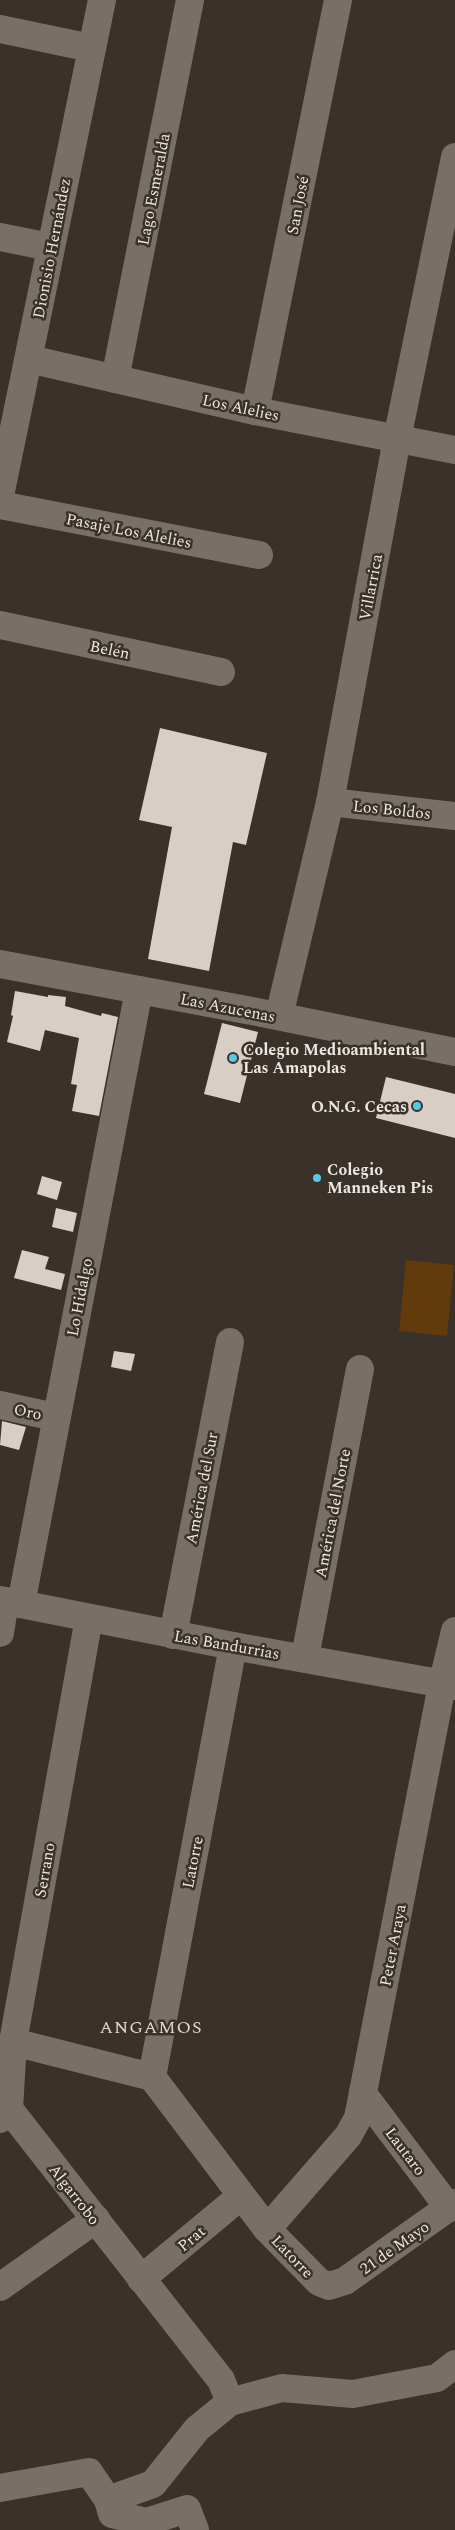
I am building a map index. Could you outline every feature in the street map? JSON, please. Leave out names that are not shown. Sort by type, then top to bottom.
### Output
[{"type":"street","name":"Dionisio Hernández","points":[[0,496],[4,450],[29,359],[50,247],[102,0]]},
{"type":"street","name":"Lago Esmeralda","points":[[115,379],[190,0]]},
{"type":"street","name":"San José","points":[[255,411],[338,0]]},
{"type":"street","points":[[0,28],[91,48]]},
{"type":"street","name":"Villarrica","points":[[279,1016],[330,802],[397,439],[455,157]]},
{"type":"street","points":[[0,237],[50,247]]},
{"type":"street","name":"Los Alelies","points":[[29,359],[255,411],[455,450]]},
{"type":"street","name":"Pasaje Los Alelies","points":[[0,505],[259,555]]},
{"type":"street","name":"Belén","points":[[0,625],[221,672]]},
{"type":"street","name":"Los Boldos","points":[[330,802],[455,816]]},
{"type":"street","name":"Las Azucenas","points":[[1,969],[139,990],[455,1052]]},
{"type":"street","name":"Lo Hidalgo","points":[[0,1633],[55,1417],[139,990]]},
{"type":"street","name":"América del Sur","points":[[173,1635],[230,1342]]},
{"type":"street","name":"América del Norte","points":[[305,1657],[360,1369]]},
{"type":"street","name":"Oro","points":[[0,1405],[55,1417]]},
{"type":"street","name":"Las Bandurrias","points":[[9,1602],[173,1635],[305,1657],[449,1685]]},
{"type":"street","name":"Serrano","points":[[5,2114],[13,2042],[89,1618]]},
{"type":"street","name":"Peter Araya","points":[[267,2229],[348,2136],[358,2118],[449,1685],[455,1631]]},
{"type":"street","name":"Latorre","points":[[233,1646],[152,2077],[267,2229],[319,2282],[329,2286]]},
{"type":"street","points":[[13,2042],[152,2077]]},
{"type":"street","name":"Lautaro","points":[[363,2094],[452,2205]]},
{"type":"street","name":"Algarrobo","points":[[5,2114],[96,2220],[221,2380],[230,2402]]},
{"type":"street","name":"Prat","points":[[141,2279],[241,2196]]},
{"type":"street","name":"21 de Mayo","points":[[329,2286],[345,2281],[452,2205]]},
{"type":"street","points":[[0,2287],[96,2220]]},
{"type":"street","points":[[108,2500],[153,2484],[197,2430],[230,2402],[282,2388],[353,2394],[437,2378],[455,2364]]},
{"type":"street","points":[[0,2488],[89,2472],[108,2500],[112,2514],[146,2522],[187,2509],[195,2530]]},
{"type":"shaded area","points":[[406,1260],[454,1265],[447,1336],[399,1331]]},
{"type":"building","points":[[160,728],[267,753],[246,845],[233,842],[209,971],[148,959],[172,827],[139,820]]},
{"type":"building","points":[[15,991],[48,997],[48,995],[66,997],[65,1006],[101,1016],[102,1013],[118,1017],[99,1116],[72,1111],[77,1085],[71,1084],[79,1038],[45,1030],[40,1051],[7,1042],[13,1016],[11,1015]]},
{"type":"building","name":"Colegio Medioambiental Las Amapolas","points":[[222,1023],[258,1032],[240,1103],[204,1094]]},
{"type":"building","name":"O.N.G. Cecas","points":[[386,1077],[455,1094],[455,1138],[376,1118]]},
{"type":"building","points":[[42,1176],[62,1182],[57,1200],[37,1194]]},
{"type":"building","points":[[56,1208],[77,1213],[73,1232],[52,1227]]},
{"type":"building","points":[[22,1250],[49,1257],[45,1269],[65,1274],[61,1290],[14,1278]]},
{"type":"building","points":[[114,1351],[135,1354],[131,1371],[111,1367]]},
{"type":"building","points":[[2,1421],[26,1427],[19,1450],[0,1445]]},
{"type":"place","name":"Colegio Medioambiental Las Amapolas","points":[[233,1058]]},
{"type":"place","name":"O.N.G. Cecas","points":[[417,1106]]},
{"type":"place","name":"Colegio Manneken Pis","points":[[317,1178]]},
{"type":"district","name":"ANGAMOS","points":[[151,2027]]}]
